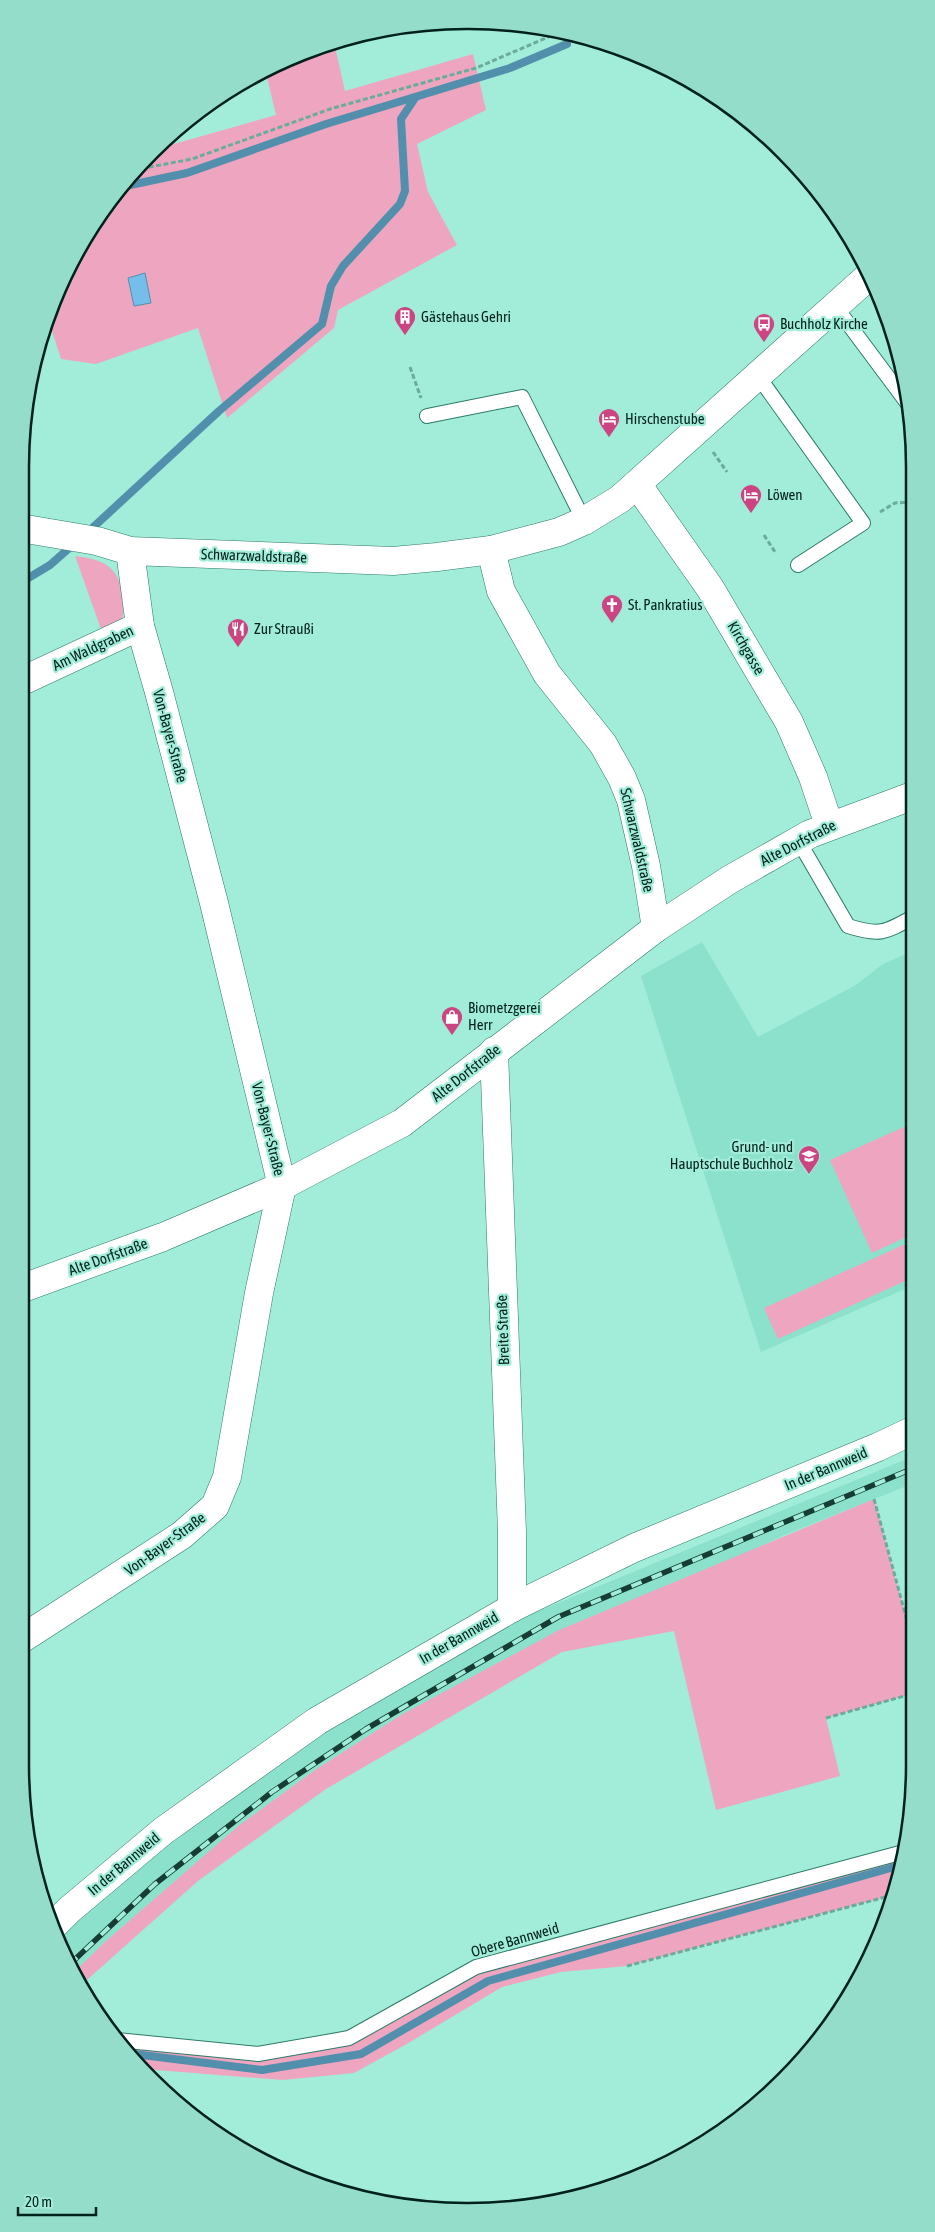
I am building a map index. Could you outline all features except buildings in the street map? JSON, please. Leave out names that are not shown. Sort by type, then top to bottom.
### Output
[{"type":"street","name":"Schwarzwaldstraße","points":[[29,530],[96,542],[130,552],[393,561],[491,550],[558,532],[584,521],[620,499],[864,280]]},
{"type":"street","name":"Kirchgasse","points":[[637,484],[710,588],[789,722],[813,777],[829,825]]},
{"type":"street","name":"Schwarzwaldstraße","points":[[491,550],[501,590],[547,674],[603,744],[622,778],[631,800],[646,866],[656,928]]},
{"type":"street","name":"Von-Bayer-Straße","points":[[29,1634],[182,1535],[215,1506],[228,1477],[258,1293],[282,1186],[214,903],[140,626],[130,552]]},
{"type":"street","name":"Am Waldgraben","points":[[29,678],[140,626]]},
{"type":"street","name":"Alte Dorfstraße","points":[[29,1286],[163,1237],[282,1186],[402,1123],[656,928],[729,880],[798,840],[829,825],[906,798]]},
{"type":"street","name":"Breite Straße","points":[[494,1051],[512,1532],[512,1608]]},
{"type":"street","name":"In der Bannweid","points":[[58,1922],[69,1910],[162,1831],[318,1721],[512,1608],[634,1548],[906,1434]]},
{"type":"lane","points":[[835,306],[900,393]]},
{"type":"lane","points":[[758,376],[863,524],[798,564]]},
{"type":"lane","points":[[427,416],[522,397],[584,521]]},
{"type":"lane","points":[[798,840],[848,926],[867,932],[887,932],[906,921]]},
{"type":"lane","name":"Obere Bannweid","points":[[127,2041],[258,2054],[349,2038],[476,1966],[897,1854]]},
{"type":"path","points":[[148,167],[192,159],[330,109],[476,68],[550,36]]},
{"type":"path","points":[[410,367],[427,416]]},
{"type":"path","points":[[863,524],[894,502],[906,502]]},
{"type":"path","points":[[764,535],[776,552]]},
{"type":"path","points":[[874,1499],[906,1617]]},
{"type":"path","points":[[826,1718],[906,1696]]},
{"type":"path","points":[[627,1966],[886,1897]]},
{"type":"shaded area","points":[[336,49],[345,91],[473,54],[486,110],[417,144],[428,192],[457,245],[338,310],[334,328],[227,418],[198,328],[96,364],[61,359],[52,331],[50,331],[62,300],[88,248],[119,200],[138,178],[170,145],[276,115],[267,77],[326,52]]},
{"type":"shaded area","points":[[75,556],[100,562],[115,573],[119,581],[122,591],[123,617],[114,626],[102,632]]},
{"type":"shaded area","name":"Grund- und Hauptschule Buchholz","points":[[702,942],[758,1037],[856,985],[883,964],[906,954],[906,1289],[761,1352],[641,976]]},
{"type":"shaded area","points":[[906,1126],[906,1237],[872,1253],[830,1160]]},
{"type":"shaded area","points":[[906,1244],[906,1281],[778,1339],[764,1308]]},
{"type":"shaded area","points":[[906,1459],[906,1486],[782,1536],[401,1715],[315,1770],[237,1827],[106,1941],[79,1967],[63,1934],[74,1921],[168,1842],[323,1732],[517,1620]]},
{"type":"shaded area","points":[[874,1499],[906,1617],[906,1696],[826,1718],[840,1776],[716,1810],[674,1631],[562,1652],[326,1789],[198,1881],[86,1981],[79,1967],[106,1941],[237,1827],[315,1770],[401,1715],[559,1630]]},
{"type":"shaded area","points":[[897,1854],[886,1897],[627,1966],[561,1972],[502,1987],[354,2073],[283,2080],[152,2070],[127,2041],[258,2054],[349,2038],[476,1967]]},
{"type":"water","points":[[145,273],[151,303],[134,306],[128,278]]},
{"type":"waterway","points":[[132,185],[187,173],[326,124],[510,68],[567,44]]},
{"type":"waterway","points":[[87,533],[219,411],[322,324],[331,286],[343,266],[400,204],[405,191],[401,119],[415,98]]},
{"type":"waterway","points":[[29,578],[50,565],[75,543]]},
{"type":"waterway","points":[[139,2055],[262,2070],[361,2054],[488,1981],[894,1867]]},
{"type":"railway","points":[[74,1960],[155,1884],[272,1792],[366,1729],[558,1617],[906,1471]]},
{"type":"place","name":"Gästehaus Gehri","points":[[405,336]]},
{"type":"place","name":"Buchholz Kirche","points":[[764,343]]},
{"type":"place","name":"Hirschenstube","points":[[609,438]]},
{"type":"place","name":"Löwen","points":[[751,514]]},
{"type":"place","name":"St. Pankratius","points":[[612,624]]},
{"type":"place","name":"Zur Straußi","points":[[238,648]]},
{"type":"place","name":"Biometzgerei Herr","points":[[452,1036]]},
{"type":"place","name":"Grund- und Hauptschule Buchholz","points":[[809,1175]]}]
